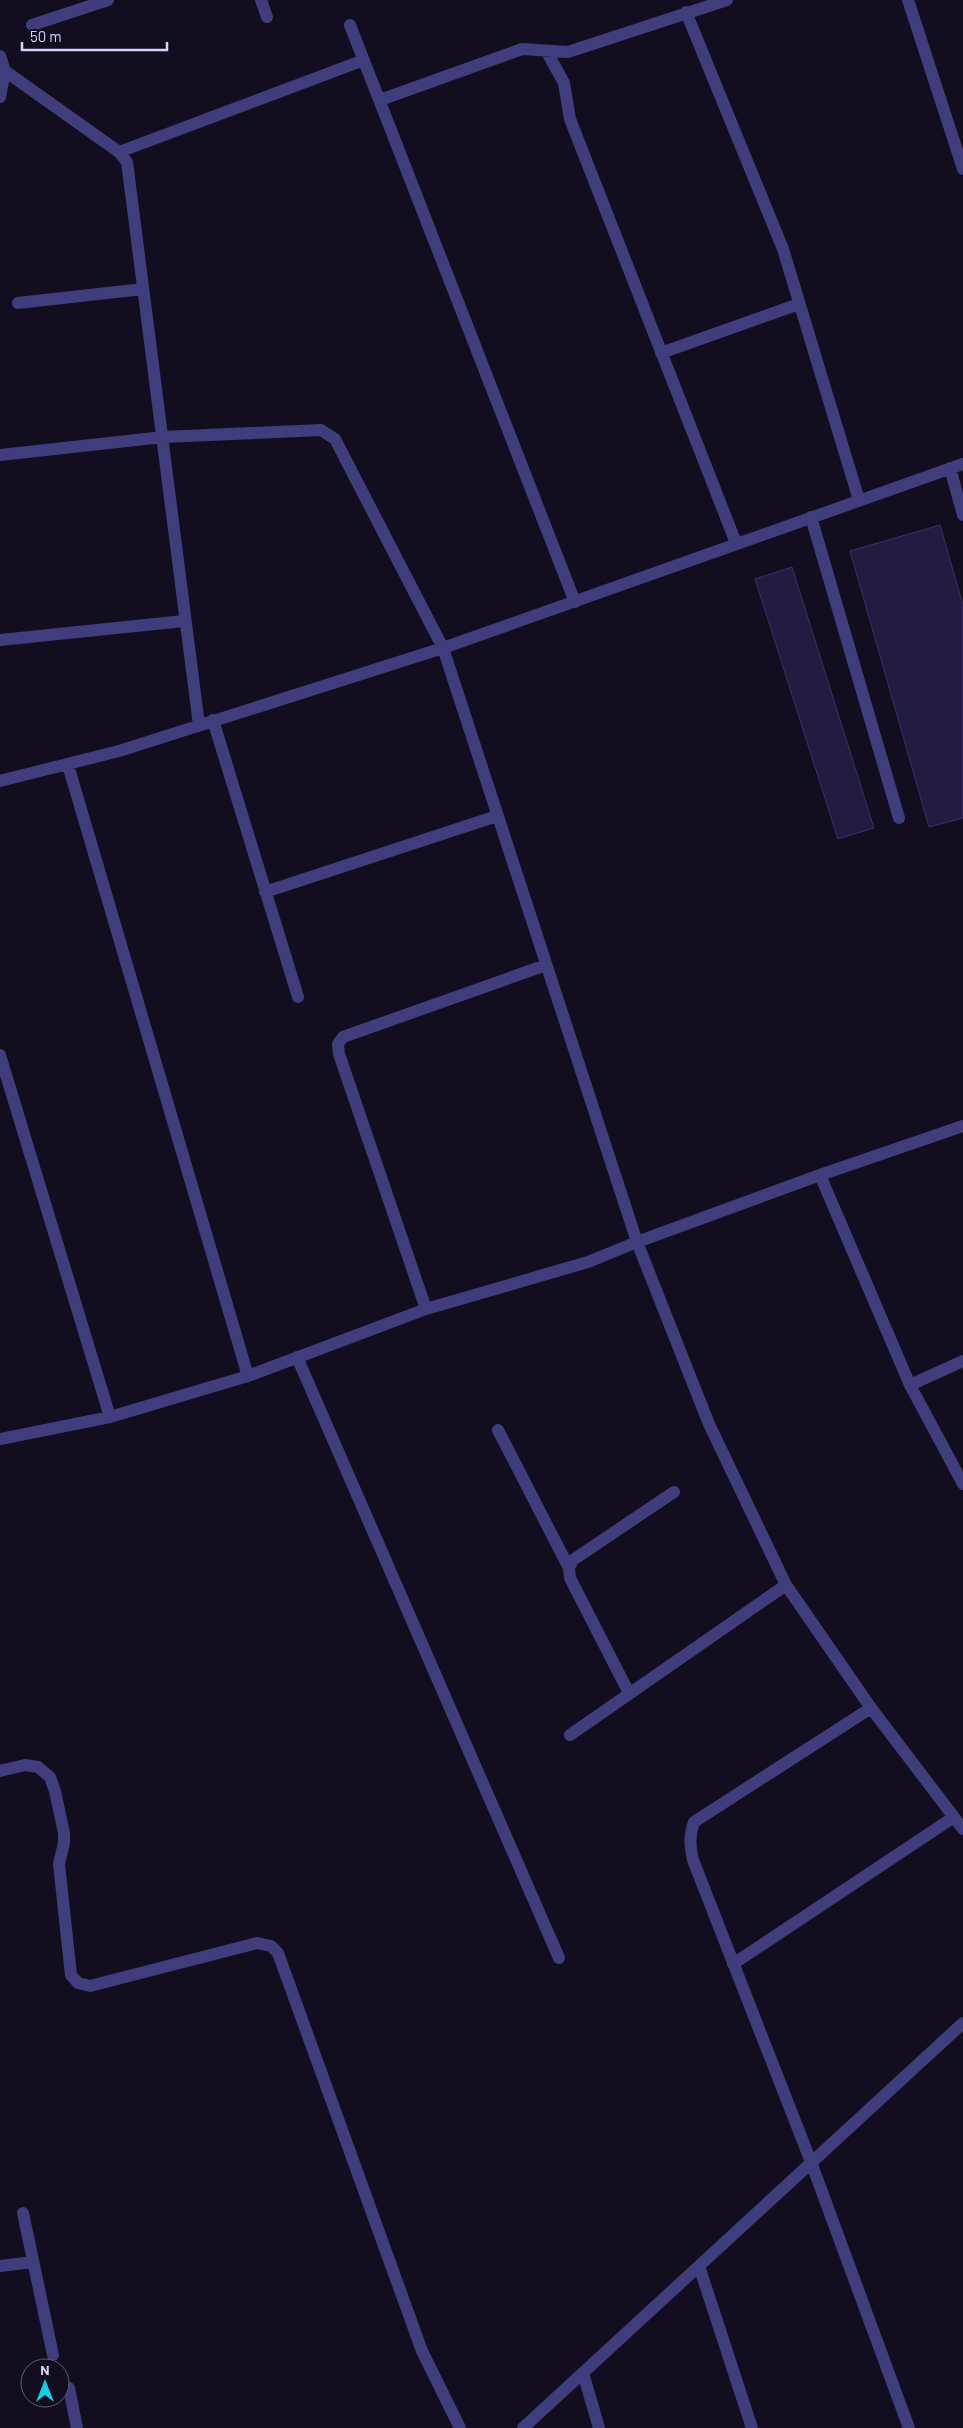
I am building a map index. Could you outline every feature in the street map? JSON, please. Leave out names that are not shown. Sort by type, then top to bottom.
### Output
[{"type":"street","points":[[32,24],[108,0]]},
{"type":"street","points":[[261,0],[267,17]]},
{"type":"street","points":[[380,100],[522,49],[568,52],[727,0]]},
{"type":"street","points":[[908,0],[963,169]]},
{"type":"street","points":[[686,12],[783,249],[859,500]]},
{"type":"street","points":[[350,25],[575,602]]},
{"type":"street","points":[[547,52],[564,83],[570,119],[736,543]]},
{"type":"street","points":[[0,56],[5,71],[0,97]]},
{"type":"street","points":[[119,152],[364,60]]},
{"type":"street","points":[[5,71],[119,152],[127,162],[163,437],[184,621],[199,725]]},
{"type":"street","points":[[18,303],[143,289]]},
{"type":"street","points":[[661,353],[800,304]]},
{"type":"street","points":[[0,455],[163,437],[320,430],[335,439],[443,648],[636,1242],[709,1424],[786,1585],[871,1708],[963,1829]]},
{"type":"street","points":[[0,780],[68,764],[199,725],[443,648],[963,464]]},
{"type":"street","points":[[950,468],[963,515]]},
{"type":"street","points":[[811,517],[899,818]]},
{"type":"street","points":[[0,640],[184,621]]},
{"type":"street","points":[[213,720],[298,996]]},
{"type":"street","points":[[68,764],[248,1376]]},
{"type":"street","points":[[265,892],[497,816]]},
{"type":"street","points":[[426,1309],[342,1063],[338,1044],[343,1036],[546,965]]},
{"type":"street","points":[[0,1055],[110,1417]]},
{"type":"street","points":[[0,1439],[110,1417],[248,1376],[426,1309],[588,1262],[636,1242],[820,1175],[963,1126]]},
{"type":"street","points":[[820,1175],[910,1385],[963,1484]]},
{"type":"street","points":[[297,1357],[559,1958]]},
{"type":"street","points":[[910,1385],[963,1360]]},
{"type":"street","points":[[498,1430],[569,1568],[570,1578],[630,1693]]},
{"type":"street","points":[[569,1568],[573,1560],[674,1492]]},
{"type":"street","points":[[570,1735],[786,1585]]},
{"type":"street","points":[[871,1708],[694,1822],[690,1834],[693,1860],[811,2162],[909,2428]]},
{"type":"street","points":[[0,1770],[32,1766],[38,1767],[50,1776],[64,1833],[64,1843],[59,1864],[71,1975],[78,1983],[90,1986],[257,1943],[271,1946],[278,1953],[422,2351],[460,2428]]},
{"type":"street","points":[[733,1964],[954,1818]]},
{"type":"street","points":[[523,2428],[963,2023]]},
{"type":"street","points":[[23,2213],[53,2355]]},
{"type":"street","points":[[0,2266],[33,2262]]},
{"type":"street","points":[[699,2266],[752,2428]]},
{"type":"street","points":[[583,2373],[599,2428]]},
{"type":"street","points":[[70,2394],[76,2428]]},
{"type":"building","points":[[940,525],[963,605],[963,818],[929,827],[850,551]]},
{"type":"building","points":[[792,567],[874,828],[838,839],[755,579]]}]
